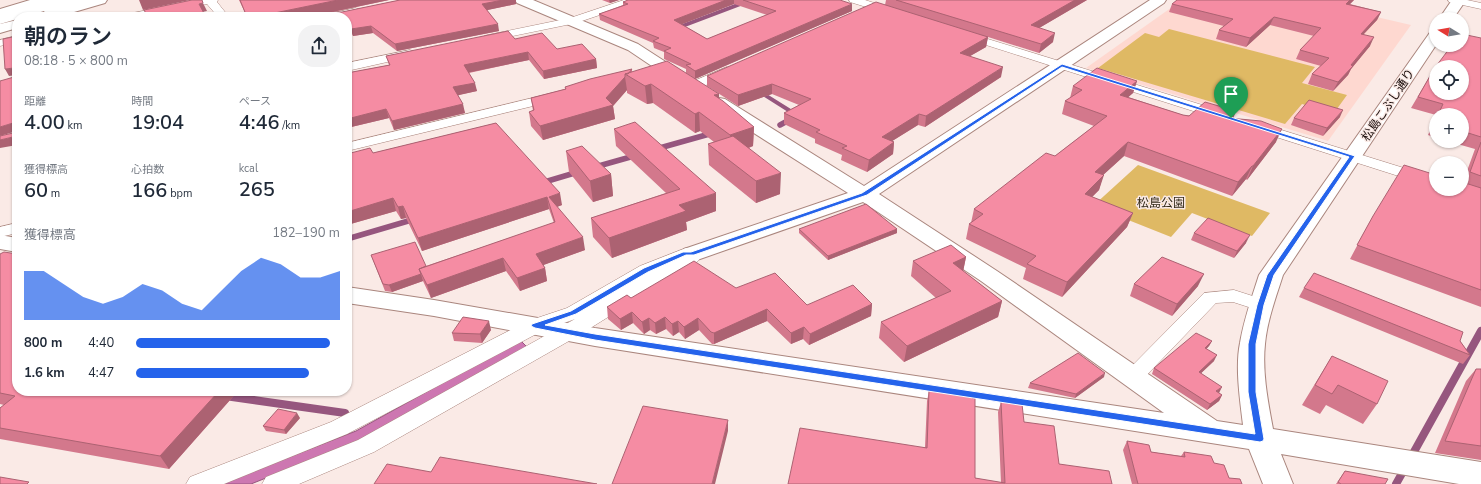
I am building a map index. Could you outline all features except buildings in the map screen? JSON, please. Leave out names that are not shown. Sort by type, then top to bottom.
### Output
[{"type":"main road","points":[[0,14],[45,0]]},
{"type":"main road","points":[[0,14],[51,0]]},
{"type":"main road","points":[[26,12],[65,0]]},
{"type":"main road","points":[[42,12],[81,0]]},
{"type":"main road","points":[[48,12],[88,0]]},
{"type":"main road","points":[[59,12],[100,0]]},
{"type":"main road","points":[[522,0],[633,47],[660,71],[693,86],[785,146],[882,204],[989,276],[1210,431]]},
{"type":"main road","points":[[692,254],[864,194],[1159,0]]},
{"type":"main road","points":[[1450,12],[1457,0]]},
{"type":"main road","points":[[0,20],[12,16]]},
{"type":"main road","points":[[0,26],[12,22]]},
{"type":"main road","points":[[0,29],[12,25]]},
{"type":"main road","name":"松島こぶし通り","points":[[1278,484],[1260,439],[1252,392],[1252,344],[1261,305],[1271,275],[1429,44]]},
{"type":"main road","points":[[0,242],[12,244]]},
{"type":"main road","points":[[352,296],[569,332],[1210,431],[1481,475]]},
{"type":"street","points":[[152,12],[210,0],[220,12]]},
{"type":"street","points":[[479,40],[572,21],[634,0]]},
{"type":"street","points":[[854,0],[903,15]]},
{"type":"street","points":[[860,13],[886,0]]},
{"type":"street","points":[[1457,0],[1481,6]]},
{"type":"street","points":[[352,12],[366,9]]},
{"type":"street","points":[[954,31],[1231,118]]},
{"type":"street","points":[[0,43],[12,40]]},
{"type":"street","points":[[352,66],[425,51]]},
{"type":"street","points":[[693,86],[736,67]]},
{"type":"street","points":[[352,146],[568,94]]},
{"type":"street","points":[[1246,123],[1429,180]]},
{"type":"street","points":[[0,232],[12,229]]},
{"type":"street","points":[[198,484],[339,428],[535,326],[574,313],[646,270],[686,253],[692,254],[692,257],[569,332],[366,446],[274,484]]},
{"type":"street","points":[[1133,377],[1210,297],[1234,296],[1261,305]]},
{"type":"shaded area","points":[[1182,0],[1312,2],[1411,25],[1328,141],[1086,68]]},
{"type":"shaded area","points":[[520,340],[527,347],[361,440],[251,484],[220,484],[356,431]]},
{"type":"green space","points":[[1169,29],[1315,67],[1302,83],[1347,95],[1334,113],[1302,104],[1285,124],[1098,68],[1145,33],[1159,37]]},
{"type":"green space","name":"松島公園","points":[[1138,165],[1270,213],[1252,236],[1192,213],[1171,237],[1093,206]]},
{"type":"waterway","points":[[677,28],[751,0]]},
{"type":"waterway","points":[[760,92],[795,114]]},
{"type":"waterway","points":[[780,125],[791,119]]},
{"type":"waterway","points":[[656,149],[713,133]]},
{"type":"waterway","points":[[595,167],[634,156]]},
{"type":"waterway","points":[[541,183],[578,172]]},
{"type":"waterway","points":[[352,238],[415,219]]},
{"type":"waterway","points":[[1410,459],[1481,331]]},
{"type":"waterway","points":[[225,396],[345,413]]},
{"type":"waterway","points":[[1396,484],[1405,468]]},
{"type":"route","points":[[1062,65],[1231,118],[1352,156],[1313,211],[1271,275],[1261,305],[1252,344],[1252,392],[1260,439],[595,337],[535,326],[574,313],[646,270],[686,253],[692,254],[864,194],[1062,65]]}]
